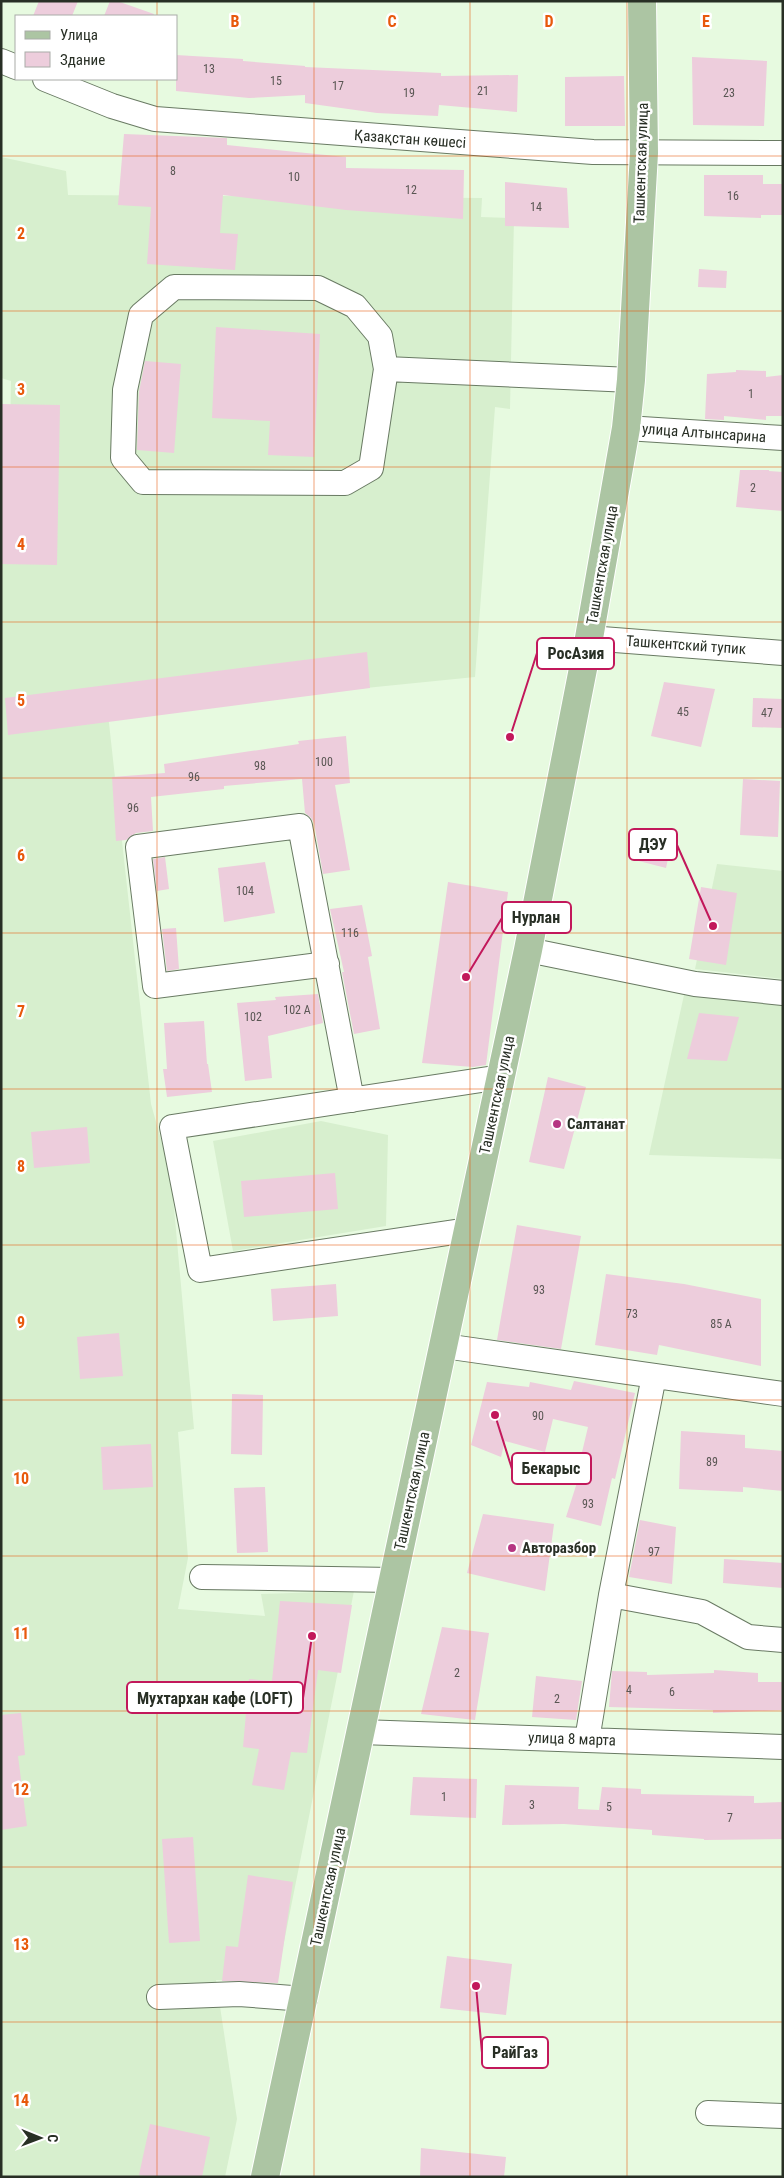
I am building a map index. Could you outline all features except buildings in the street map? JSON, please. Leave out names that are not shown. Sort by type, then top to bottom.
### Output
[{"type":"main road","name":"Ташкентская улица","points":[[266,2177],[528,950],[589,638],[626,428],[631,380],[644,153],[642,1]]},
{"type":"street","points":[[1,61],[15,67]]},
{"type":"street","name":"Қазақстан көшесі","points":[[48,80],[112,106],[155,119],[593,152],[783,153]]},
{"type":"street","points":[[174,287],[318,288],[355,306],[380,336],[386,369],[371,468],[345,483],[142,482],[123,458],[125,390],[141,315],[174,287]]},
{"type":"street","points":[[386,369],[631,380]]},
{"type":"street","name":"улица Алтынсарина","points":[[626,428],[783,438]]},
{"type":"street","name":"Ташкентский тупик","points":[[589,638],[783,653]]},
{"type":"street","points":[[327,964],[155,986],[138,847],[300,826],[327,964],[352,1100]]},
{"type":"street","points":[[528,950],[695,984],[783,993]]},
{"type":"street","points":[[468,1230],[200,1270],[172,1127],[501,1077]]},
{"type":"street","points":[[444,1346],[783,1394]]},
{"type":"street","points":[[587,1740],[611,1595],[654,1376]]},
{"type":"street","points":[[202,1577],[393,1580]]},
{"type":"street","points":[[611,1595],[702,1612],[748,1637],[783,1640]]},
{"type":"street","name":"улица 8 марта","points":[[361,1732],[783,1747]]},
{"type":"street","points":[[159,1997],[239,1994],[305,1999]]},
{"type":"street","points":[[708,2113],[783,2116]]},
{"type":"shaded area","points":[[1,157],[66,171],[68,195],[482,198],[481,217],[514,218],[510,409],[495,407],[475,677],[108,714],[151,1104],[171,1175],[194,1429],[178,1432],[188,1558],[178,1609],[265,1616],[261,1594],[354,1591],[276,1982],[216,1980],[237,2119],[225,2177],[1,2177],[1,437],[10,436],[11,381],[1,378]]},
{"type":"shaded area","points":[[717,864],[783,871],[783,979],[695,969]]},
{"type":"shaded area","points":[[684,995],[783,1005],[783,1159],[649,1155]]},
{"type":"shaded area","points":[[321,1121],[388,1135],[386,1226],[233,1251],[213,1141]]},
{"type":"place","name":"РосАзия","points":[[510,737]]},
{"type":"place","name":"ДЭУ","points":[[713,926]]},
{"type":"place","name":"Нурлан","points":[[466,977]]},
{"type":"place","name":"Салтанат","points":[[557,1124]]},
{"type":"place","name":"Бекарыс","points":[[495,1415]]},
{"type":"place","name":"Авторазбор","points":[[512,1548]]},
{"type":"place","name":"Мухтархан кафе (LOFT)","points":[[312,1636]]},
{"type":"place","name":"РайГаз","points":[[476,1986]]}]
